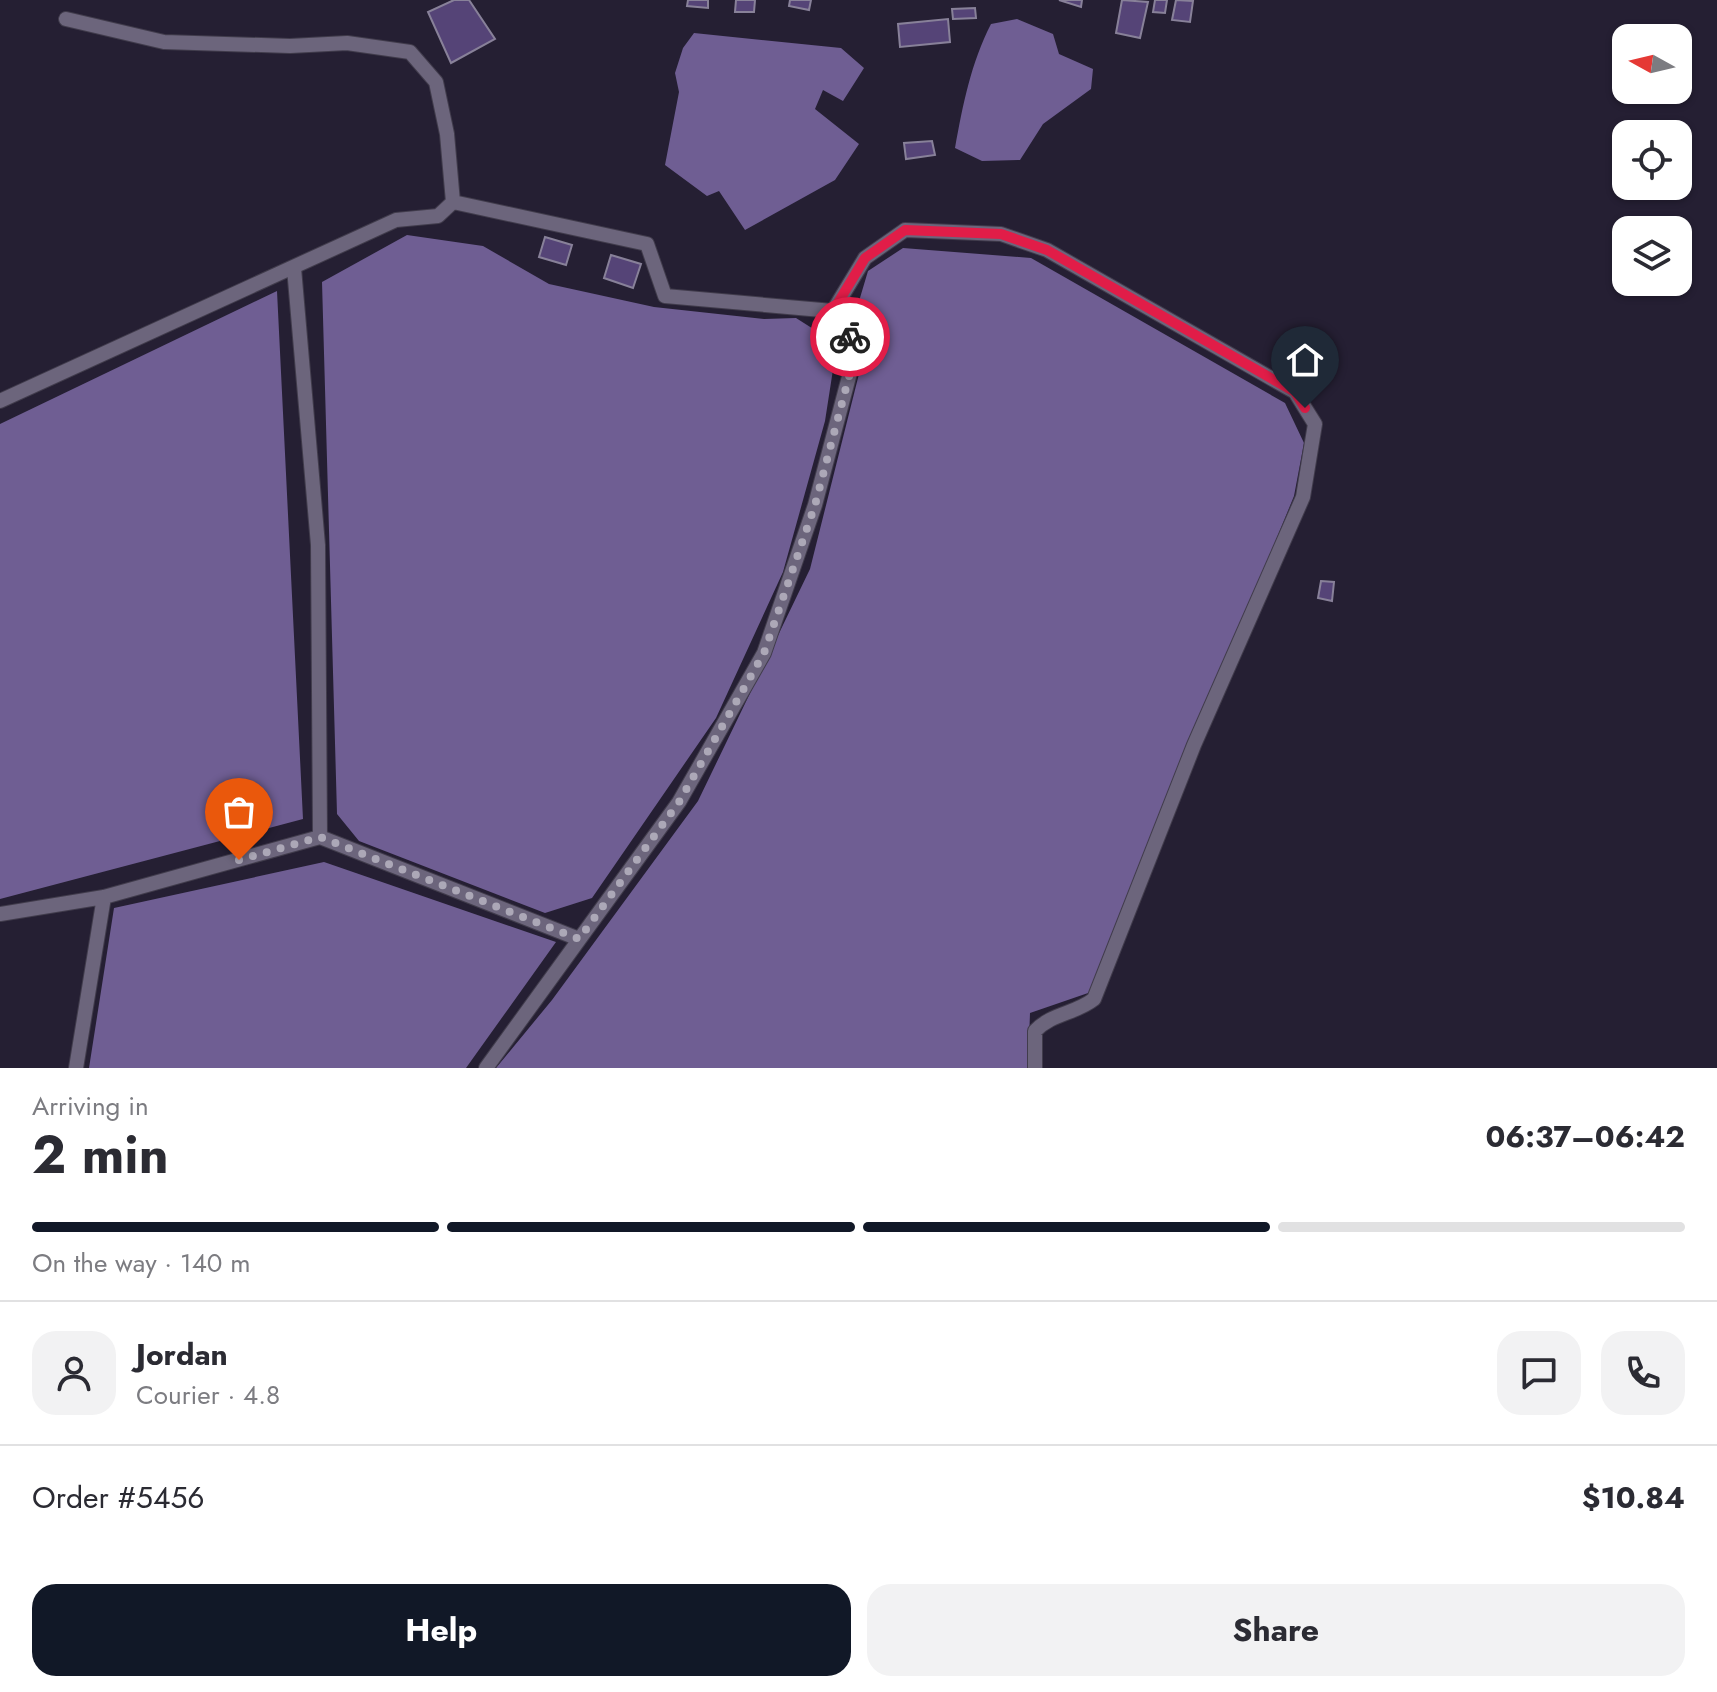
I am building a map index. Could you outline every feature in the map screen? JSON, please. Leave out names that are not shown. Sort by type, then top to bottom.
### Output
[{"type":"lane","points":[[66,19],[164,42],[290,46],[347,43],[410,52],[436,82],[447,134],[453,202]]},
{"type":"lane","points":[[0,401],[396,220],[438,216],[453,202]]},
{"type":"lane","points":[[453,202],[647,244],[665,296],[833,311]]},
{"type":"lane","points":[[833,311],[865,258],[905,230],[1001,234],[1047,250],[1295,392],[1315,424],[1303,497],[1194,745],[1094,999],[1084,1007],[1047,1018],[1035,1031],[1035,1068]]},
{"type":"lane","points":[[294,268],[318,545],[320,837]]},
{"type":"lane","points":[[486,1068],[679,802],[764,653],[815,505],[851,369],[852,340],[833,311]]},
{"type":"lane","points":[[0,914],[104,897],[320,837],[579,939]]},
{"type":"lane","points":[[76,1068],[104,897]]},
{"type":"shaded area","points":[[1017,19],[1053,34],[1059,54],[1093,69],[1091,89],[1043,124],[1020,160],[982,161],[955,148],[965,100],[978,54],[991,24]]},
{"type":"shaded area","points":[[694,33],[841,48],[864,68],[843,101],[823,90],[815,109],[859,144],[835,180],[745,230],[719,191],[707,196],[665,165],[679,92],[675,73],[683,48]]},
{"type":"shaded area","points":[[407,235],[483,246],[549,284],[654,307],[764,319],[796,318],[837,344],[825,421],[783,572],[716,718],[592,898],[545,913],[359,841],[337,814],[322,282]]},
{"type":"shaded area","points":[[903,248],[1031,258],[1285,403],[1304,443],[1294,496],[1091,992],[1030,1013],[1028,1068],[496,1068],[552,1000],[698,801],[810,569],[869,334],[854,318],[868,271]]},
{"type":"shaded area","points":[[277,291],[303,819],[0,899],[0,424]]},
{"type":"shaded area","points":[[324,862],[556,942],[466,1068],[89,1068],[114,908]]},
{"type":"building","points":[[454,0],[469,0],[495,39],[451,63],[428,12]]},
{"type":"building","points":[[688,0],[708,0],[708,8],[687,6]]},
{"type":"building","points":[[736,0],[755,0],[754,12],[735,12]]},
{"type":"building","points":[[790,0],[811,0],[809,10],[789,6]]},
{"type":"building","points":[[1059,0],[1082,0],[1081,7]]},
{"type":"building","points":[[1122,0],[1148,2],[1140,38],[1116,33]]},
{"type":"building","points":[[1155,0],[1167,0],[1165,13],[1153,12]]},
{"type":"building","points":[[1176,0],[1193,1],[1190,22],[1172,20]]},
{"type":"building","points":[[975,8],[976,18],[953,19],[952,9]]},
{"type":"building","points":[[948,19],[950,42],[900,47],[898,24]]},
{"type":"building","points":[[932,141],[935,155],[906,159],[904,143]]},
{"type":"building","points":[[545,237],[572,245],[566,265],[539,257]]},
{"type":"building","points":[[611,255],[641,264],[633,288],[604,278]]},
{"type":"building","points":[[1321,581],[1334,582],[1332,601],[1318,598]]},
{"type":"way so far","points":[[239,860],[320,837],[579,939],[679,802],[764,653],[815,505],[851,369],[850,337]]},
{"type":"route","points":[[850,337],[833,311],[865,258],[905,230],[1001,234],[1047,250],[1075,266],[1295,392],[1305,408]]}]
